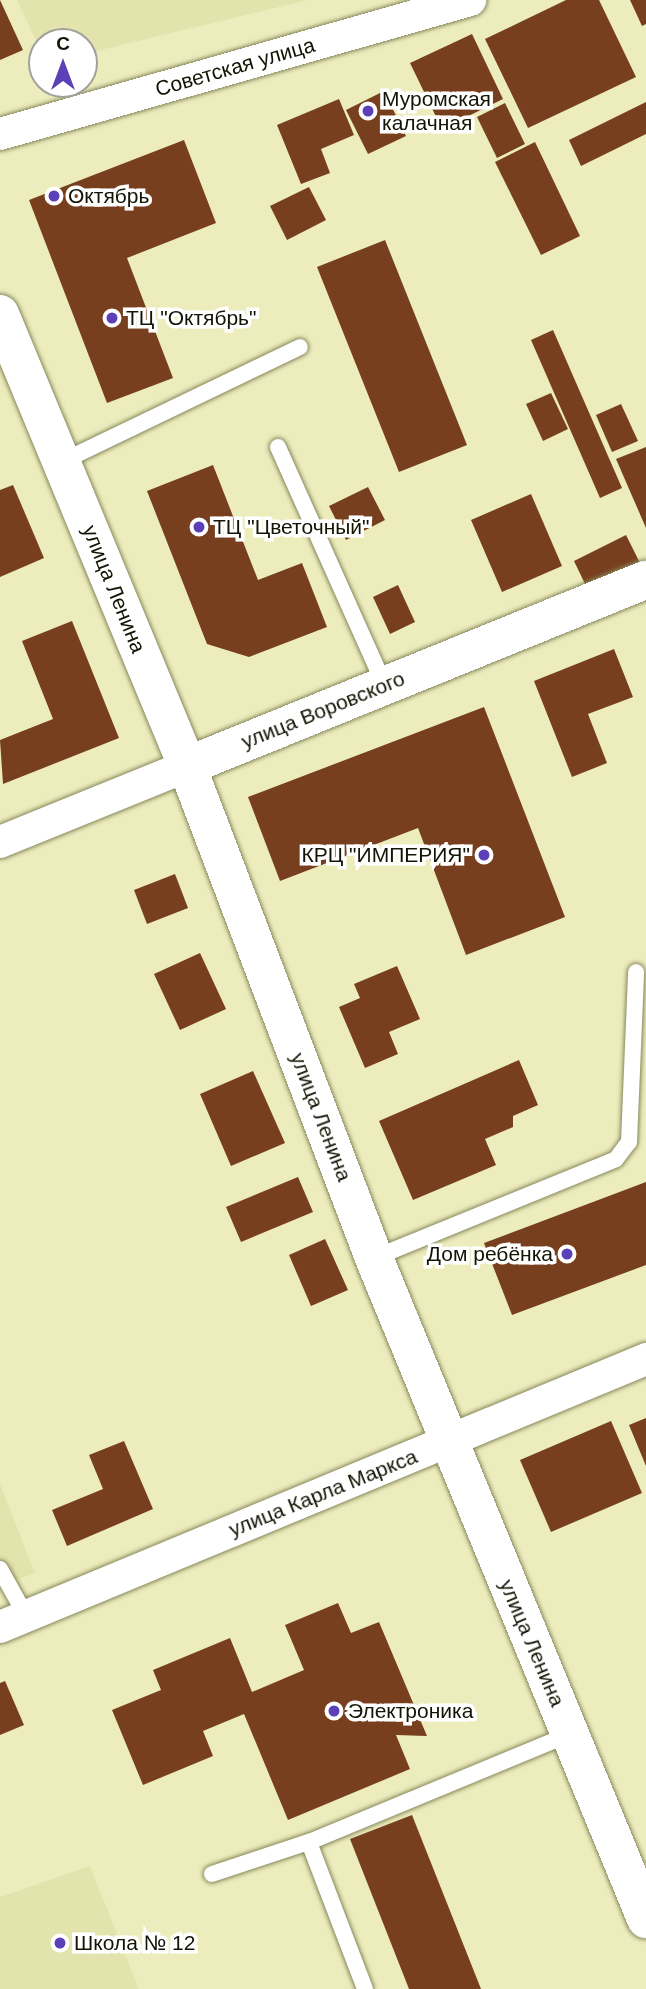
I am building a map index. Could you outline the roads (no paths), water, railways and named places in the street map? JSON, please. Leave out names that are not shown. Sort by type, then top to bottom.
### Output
[{"type":"street","name":"Советская улица","points":[[0,134],[470,0]]},
{"type":"street","name":"улица Ленина","points":[[0,314],[187,765],[374,1258],[646,1919]]},
{"type":"street","name":"улица Воровского","points":[[0,842],[646,580]]},
{"type":"street","name":"улица Карла Маркса","points":[[13,1621],[646,1359]]},
{"type":"lane","points":[[61,462],[300,347]]},
{"type":"lane","points":[[278,447],[384,684]]},
{"type":"lane","points":[[374,1258],[616,1159],[629,1142],[636,972]]},
{"type":"lane","points":[[0,1569],[13,1621]]},
{"type":"lane","points":[[212,1874],[309,1842],[570,1734]]},
{"type":"lane","points":[[309,1842],[365,1989]]},
{"type":"place","name":"Муромская калачная","points":[[368,111]]},
{"type":"place","name":"Октябрь","points":[[54,196]]},
{"type":"place","name":"ТЦ \"Октябрь\"","points":[[112,318]]},
{"type":"place","name":"ТЦ \"Цветочный\"","points":[[199,527]]},
{"type":"place","name":"КРЦ \"ИМПЕРИЯ\"","points":[[484,855]]},
{"type":"place","name":"Дом ребёнка","points":[[567,1254]]},
{"type":"place","name":"Электроника","points":[[334,1711]]},
{"type":"place","name":"Школа № 12","points":[[60,1943]]}]
